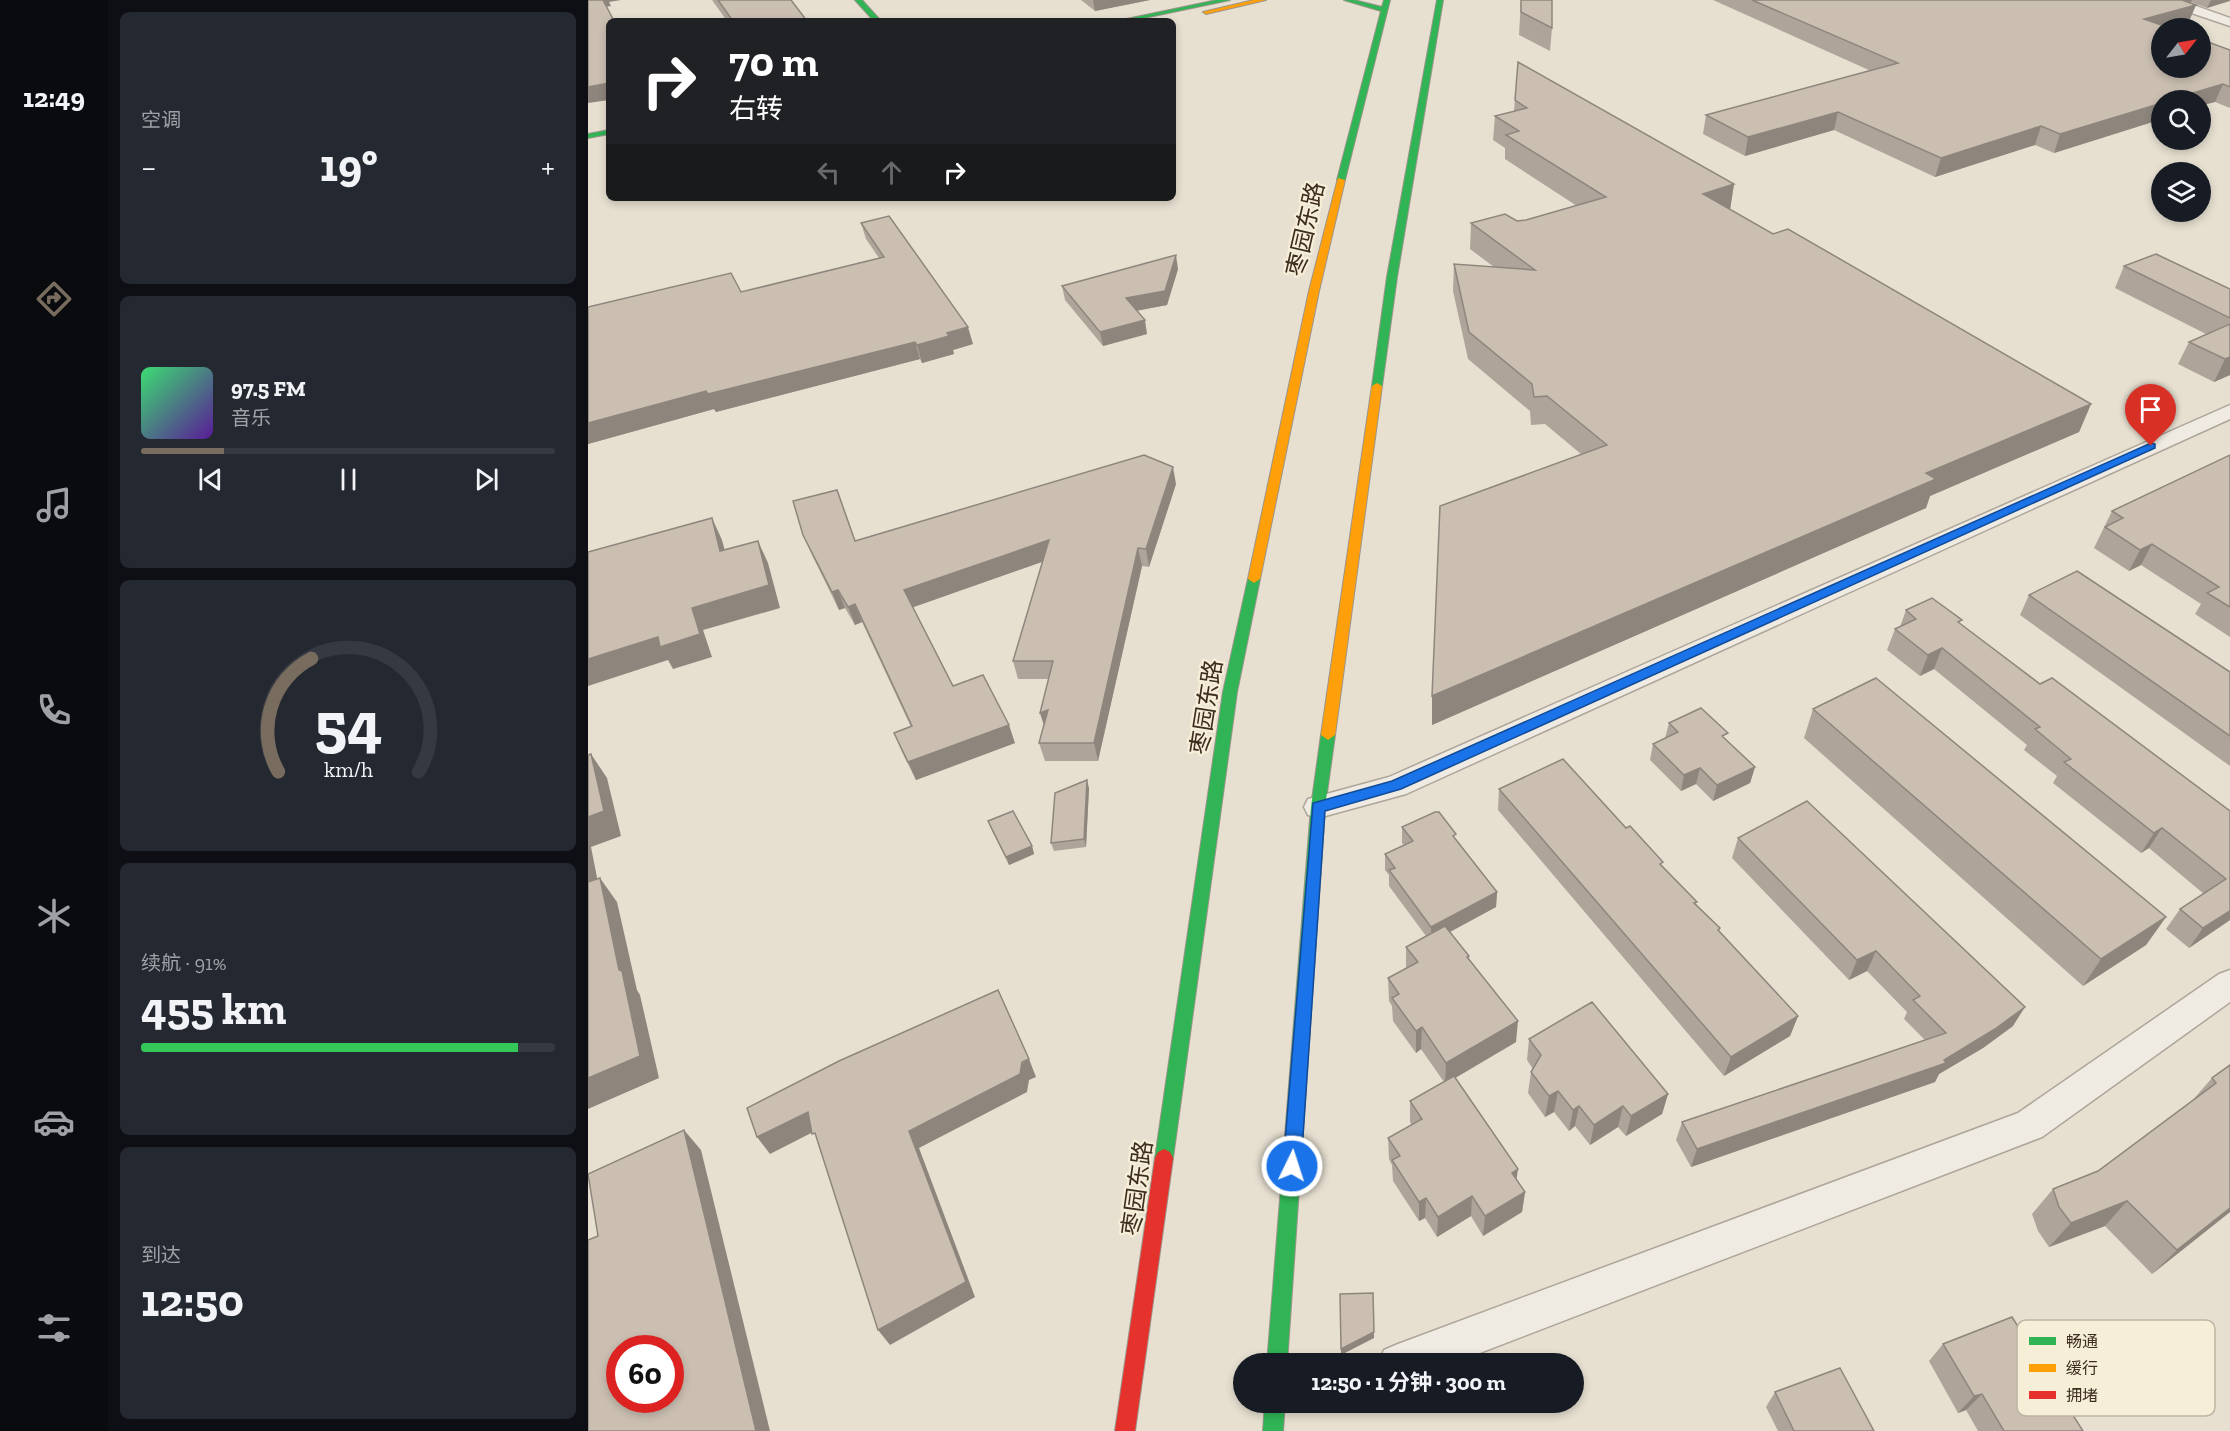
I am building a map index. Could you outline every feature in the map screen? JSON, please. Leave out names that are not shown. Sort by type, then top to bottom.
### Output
[{"type":"main road","points":[[858,0],[875,18]]},
{"type":"main road","points":[[1135,18],[1227,0]]},
{"type":"main road","points":[[1175,18],[1263,0]]},
{"type":"main road","points":[[1347,0],[1385,5]]},
{"type":"main road","points":[[1278,1353],[1318,807],[1392,277],[1440,0]]},
{"type":"main road","name":"枣园东路","points":[[1125,1431],[1230,692],[1314,291],[1385,5]]},
{"type":"main road","points":[[588,125],[606,122]]},
{"type":"main road","points":[[588,136],[606,133]]},
{"type":"street","points":[[2167,0],[2230,22]]},
{"type":"street","points":[[1318,807],[1396,786],[2230,411]]},
{"type":"street","points":[[1427,1353],[2030,1125],[2230,984]]},
{"type":"building","points":[[588,0],[603,0],[612,18],[606,18],[606,84],[588,87]]},
{"type":"building","points":[[718,0],[791,0],[805,18],[731,18]]},
{"type":"building","points":[[1521,0],[1552,0],[1552,28],[1521,12]]},
{"type":"building","points":[[1752,0],[2182,0],[2196,5],[2144,19],[2151,21],[2151,78],[2211,78],[2211,43],[2230,50],[2230,87],[2223,84],[2203,90],[2151,90],[2151,106],[2060,134],[2041,126],[1941,158],[1838,112],[1748,137],[1706,115],[1898,63]]},
{"type":"building","points":[[1518,62],[1734,184],[1703,194],[1773,234],[1788,229],[2091,404],[1926,473],[1936,479],[1432,696],[1440,506],[1607,445],[1547,396],[1534,397],[1532,384],[1469,332],[1454,264],[1535,270],[1471,223],[1505,214],[1517,221],[1526,220],[1606,197],[1506,135],[1519,131],[1495,116],[1527,108],[1515,100]]},
{"type":"building","points":[[889,216],[968,327],[947,333],[949,336],[917,345],[915,342],[708,394],[706,391],[588,423],[588,307],[731,273],[741,292],[884,257],[861,223]]},
{"type":"building","points":[[2156,254],[2230,289],[2230,318],[2124,266]]},
{"type":"building","points":[[1176,255],[1165,291],[1126,298],[1145,320],[1100,332],[1062,286]]},
{"type":"building","points":[[2230,324],[2230,357],[2225,359],[2189,342]]},
{"type":"building","points":[[1144,455],[1173,467],[1146,549],[1138,548],[1094,743],[1039,743],[1048,710],[1040,713],[1053,661],[1013,661],[1049,540],[904,590],[953,686],[983,675],[1009,725],[908,762],[894,733],[912,726],[855,604],[848,607],[838,590],[832,592],[803,535],[793,501],[837,490],[855,541]]},
{"type":"building","points":[[2230,455],[2230,607],[2207,593],[2219,587],[2152,544],[2140,550],[2105,527],[2123,518],[2112,511]]},
{"type":"building","points":[[712,518],[720,551],[758,541],[769,585],[692,608],[700,634],[660,647],[658,637],[588,659],[588,552]]},
{"type":"building","points":[[2077,571],[2230,672],[2230,736],[2029,595]]},
{"type":"building","points":[[1932,598],[1962,620],[1958,622],[2040,684],[2052,678],[2230,811],[2230,911],[2203,928],[2180,909],[2226,879],[2162,828],[2154,833],[2064,762],[2071,759],[2035,729],[2040,727],[1942,648],[1928,655],[1895,629],[1916,619],[1906,610]]},
{"type":"building","points":[[1876,678],[2166,917],[2101,959],[1813,709]]},
{"type":"building","points":[[1701,708],[1728,733],[1722,736],[1755,767],[1717,785],[1700,768],[1684,775],[1653,744],[1678,732],[1669,723]]},
{"type":"building","points":[[591,754],[604,811],[588,817],[588,755]]},
{"type":"building","points":[[1563,759],[1626,828],[1630,826],[1663,862],[1660,864],[1697,902],[1694,903],[1720,928],[1718,930],[1798,1016],[1731,1057],[1499,789]]},
{"type":"building","points":[[1087,780],[1084,839],[1051,843],[1055,793]]},
{"type":"building","points":[[1807,801],[2025,1007],[1995,1029],[1944,1060],[1946,1063],[1697,1149],[1682,1122],[1946,1033],[1913,1000],[1920,996],[1876,951],[1857,960],[1738,838]]},
{"type":"building","points":[[1013,811],[1032,846],[1006,857],[988,821]]},
{"type":"building","points":[[1439,812],[1456,834],[1453,836],[1497,892],[1431,927],[1389,870],[1395,868],[1385,854],[1413,841],[1402,827]]},
{"type":"building","points":[[600,878],[640,1056],[588,1078],[588,882]]},
{"type":"building","points":[[1445,926],[1518,1021],[1446,1063],[1422,1027],[1416,1031],[1392,998],[1399,994],[1388,978],[1418,962],[1406,947]]},
{"type":"building","points":[[998,990],[1029,1059],[1022,1062],[1020,1074],[909,1131],[966,1282],[878,1330],[815,1133],[812,1134],[808,1112],[757,1137],[747,1108],[839,1061]]},
{"type":"building","points":[[1592,1002],[1668,1094],[1631,1116],[1623,1106],[1594,1125],[1579,1106],[1573,1110],[1558,1091],[1549,1096],[1531,1072],[1541,1055],[1529,1039]]},
{"type":"building","points":[[2230,1065],[2230,1208],[2177,1250],[2127,1201],[2071,1223],[2059,1207],[2053,1189],[2098,1171],[2216,1083],[2212,1078]]},
{"type":"building","points":[[1454,1076],[1518,1169],[1512,1173],[1525,1192],[1485,1216],[1472,1196],[1438,1217],[1426,1198],[1419,1202],[1392,1160],[1400,1156],[1388,1138],[1422,1119],[1410,1101]]},
{"type":"building","points":[[684,1130],[756,1431],[588,1431],[588,1240],[598,1236],[588,1174]]},
{"type":"building","points":[[1373,1293],[1374,1332],[1341,1349],[1340,1294]]},
{"type":"building","points":[[2012,1317],[2017,1325],[2017,1416],[2073,1416],[2083,1431],[2004,1431],[1982,1394],[1974,1396],[1943,1344]]},
{"type":"building","points":[[1840,1368],[1874,1431],[1794,1431],[1775,1392]]},
{"type":"traffic: fast","points":[[858,0],[875,18]]},
{"type":"traffic: fast","points":[[1135,18],[1227,0]]},
{"type":"traffic: fast","points":[[1347,0],[1384,10]]},
{"type":"traffic: fast","points":[[1341,180],[1387,0]]},
{"type":"traffic: fast","points":[[1377,386],[1392,277],[1440,0]]},
{"type":"traffic: fast","points":[[588,136],[606,133]]},
{"type":"traffic: fast","points":[[1164,1158],[1230,692],[1254,579]]},
{"type":"traffic: fast","points":[[1278,1353],[1318,807],[1328,735]]},
{"type":"traffic: fast","points":[[1273,1431],[1274,1413]]},
{"type":"traffic: slow","points":[[1206,12],[1263,0]]},
{"type":"traffic: slow","points":[[1254,579],[1314,291],[1341,180]]},
{"type":"traffic: slow","points":[[1328,735],[1377,386]]},
{"type":"traffic: jam","points":[[1125,1431],[1164,1158]]},
{"type":"route","points":[[1292,1166],[1318,807],[1396,786],[1491,741],[2151,446]]}]
